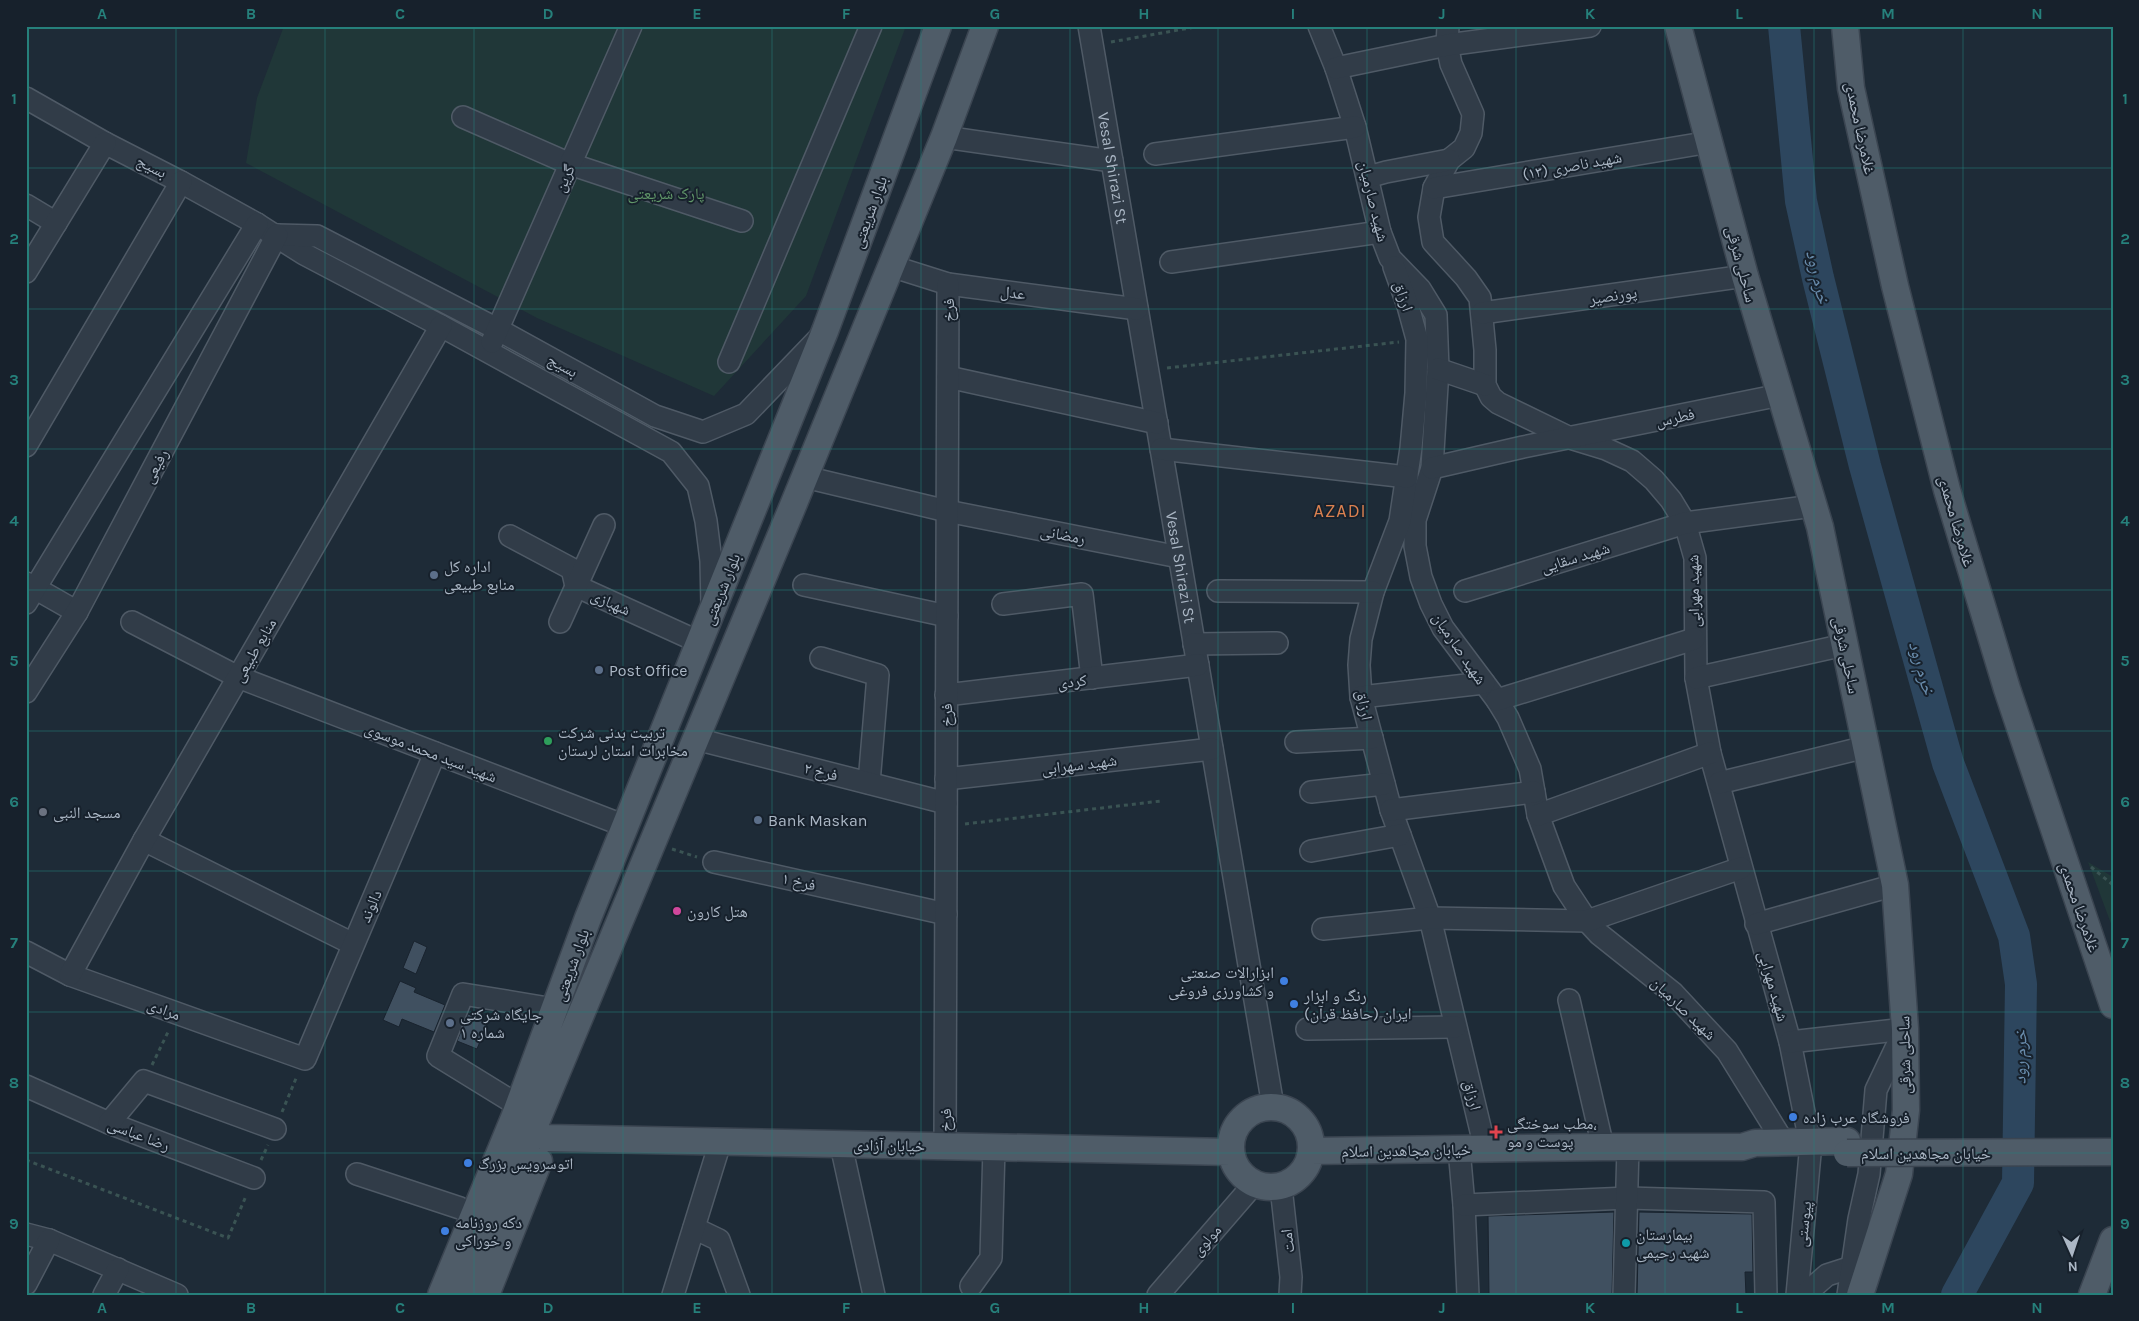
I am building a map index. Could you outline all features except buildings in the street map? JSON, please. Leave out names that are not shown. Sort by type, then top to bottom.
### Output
[{"type":"main road","name":"بلوار شریعتی","points":[[525,1111],[554,1009],[588,918],[825,331],[938,26]]},
{"type":"main road","name":"بلوار شریعتی","points":[[440,1295],[500,1150],[583,1012],[944,137],[985,26]]},
{"type":"main road","name":"ساحلی شرقی","points":[[1678,26],[1745,276],[1820,527],[1895,885],[1905,1029],[1906,1110],[1899,1174],[1860,1295]]},
{"type":"main road","name":"غلامرضا محمدی","points":[[1845,26],[1851,88],[1895,286],[1947,490],[2007,689],[2113,1005]]},
{"type":"main road","points":[[486,1295],[571,1075],[583,1012]]},
{"type":"main road","points":[[1273,1106],[1286,1110],[1302,1121],[1311,1138],[1311,1151],[1308,1164],[1302,1174],[1292,1182],[1267,1188],[1254,1184],[1242,1176],[1234,1165],[1230,1152],[1231,1138],[1237,1124],[1246,1114],[1259,1108],[1273,1106]]},
{"type":"main road","points":[[425,1295],[460,1208],[483,1160],[525,1111]]},
{"type":"main road","points":[[464,1295],[525,1111]]},
{"type":"main road","name":"خیابان آزادی","points":[[548,1138],[1230,1152]]},
{"type":"main road","name":"خیابان مجاهدین اسلام","points":[[1742,1148],[1754,1155],[1810,1148],[2113,1140]]},
{"type":"main road","name":"خیابان مجاهدین اسلام","points":[[1311,1151],[1603,1147],[1742,1148],[1755,1143],[1784,1143],[1810,1148]]},
{"type":"main road","name":"خیابان مجاهدین اسلام","points":[[1847,1147],[2113,1152]]},
{"type":"main road","points":[[2092,1295],[2113,1240]]},
{"type":"main road","points":[[2098,1295],[2113,1270]]},
{"type":"street","name":"گرین","points":[[488,352],[631,26]]},
{"type":"street","points":[[729,362],[871,26]]},
{"type":"street","name":"شهید صارمیان","points":[[1319,26],[1336,68],[1355,127],[1380,232],[1390,258],[1420,289],[1436,315],[1438,370],[1432,468],[1415,520],[1416,546],[1421,577],[1431,604],[1443,628],[1497,700],[1508,718],[1530,769],[1538,815],[1564,886],[1587,921],[1599,934],[1673,993],[1727,1051],[1784,1143]]},
{"type":"street","points":[[1336,68],[1448,36],[1590,26]]},
{"type":"street","name":"Vesal Shirazi St","points":[[1090,36],[1273,1106]]},
{"type":"street","points":[[1438,370],[1485,385],[1480,298],[1466,278],[1433,242],[1429,217],[1434,188],[1449,160],[1464,148],[1471,132],[1473,114],[1452,64],[1448,36]]},
{"type":"street","name":"بسیج","points":[[26,98],[277,235],[304,254],[441,326],[670,452],[698,486],[706,521],[712,609]]},
{"type":"street","points":[[463,117],[570,164],[742,221]]},
{"type":"street","points":[[1155,154],[1355,127]]},
{"type":"street","points":[[944,137],[1112,161]]},
{"type":"street","name":"شهید ناصری (۱۳)","points":[[1434,188],[1710,142]]},
{"type":"street","points":[[26,272],[106,143]]},
{"type":"street","points":[[1368,177],[1449,160]]},
{"type":"street","points":[[26,446],[181,182]]},
{"type":"street","points":[[26,205],[56,223]]},
{"type":"street","points":[[77,612],[29,591],[257,224]]},
{"type":"street","points":[[1171,262],[1380,232]]},
{"type":"street","name":"بسیج","points":[[277,235],[317,236],[497,329],[655,416],[703,432],[746,414],[825,331]]},
{"type":"street","name":"رفیعی","points":[[26,692],[77,612],[277,235]]},
{"type":"street","name":"ارزاق","points":[[1390,258],[1408,306],[1417,340],[1416,394],[1400,521],[1373,592],[1361,638],[1359,665],[1361,697],[1391,810],[1430,918],[1485,1148]]},
{"type":"street","name":"عدل","points":[[891,266],[948,284],[1137,309]]},
{"type":"street","name":"پورنصیر","points":[[1482,313],[1745,276]]},
{"type":"street","name":"فرخ","points":[[945,1146],[948,284]]},
{"type":"street","name":"منابع طبیعی","points":[[70,975],[144,840],[441,326]]},
{"type":"street","points":[[948,378],[1156,423]]},
{"type":"street","name":"شهید مهرابی","points":[[1485,385],[1491,397],[1498,403],[1570,438],[1606,449],[1632,461],[1654,480],[1671,500],[1685,524],[1695,558],[1694,639],[1696,678],[1710,753],[1790,1042],[1810,1148]]},
{"type":"street","name":"فطرس","points":[[1432,468],[1780,395]]},
{"type":"street","points":[[1161,449],[1407,477]]},
{"type":"street","name":"رمضانی","points":[[805,477],[947,511],[1179,557]]},
{"type":"street","name":"شهید سقایی","points":[[1465,591],[1685,524],[1813,506]]},
{"type":"street","points":[[560,622],[604,525]]},
{"type":"street","name":"شهبازی","points":[[510,536],[572,569],[576,586],[699,642]]},
{"type":"street","points":[[804,585],[947,616]]},
{"type":"street","points":[[1218,591],[1373,592]]},
{"type":"street","points":[[1003,604],[1082,594],[1092,678]]},
{"type":"street","name":"شهید سید محمد موسوی","points":[[132,622],[238,677],[625,826]]},
{"type":"street","points":[[1497,700],[1694,639]]},
{"type":"street","points":[[1194,644],[1277,643]]},
{"type":"street","points":[[1696,678],[1844,645]]},
{"type":"street","points":[[821,658],[878,675],[869,783]]},
{"type":"street","name":"کردی","points":[[946,695],[1198,665]]},
{"type":"street","points":[[1361,697],[1484,683]]},
{"type":"street","points":[[1296,742],[1372,738]]},
{"type":"street","name":"فرخ ۲","points":[[696,739],[946,803]]},
{"type":"street","points":[[1719,783],[1866,747]]},
{"type":"street","name":"شهید سهرابی","points":[[946,779],[1212,749]]},
{"type":"street","name":"دالوند","points":[[305,1059],[435,753]]},
{"type":"street","points":[[1538,815],[1710,753]]},
{"type":"street","points":[[1311,792],[1384,784]]},
{"type":"street","points":[[1391,810],[1534,792]]},
{"type":"street","points":[[1311,851],[1400,835]]},
{"type":"street","points":[[144,840],[354,944]]},
{"type":"street","name":"فرخ ۱","points":[[714,862],[946,914]]},
{"type":"street","points":[[1323,929],[1430,918],[1587,921],[1741,868]]},
{"type":"street","points":[[1756,924],[1895,885]]},
{"type":"street","name":"مرادی","points":[[26,952],[70,975],[305,1059]]},
{"type":"street","points":[[525,1111],[438,1056],[462,994],[554,1009]]},
{"type":"street","points":[[1570,1000],[1603,1147]]},
{"type":"street","points":[[1307,1029],[1456,1027]]},
{"type":"street","points":[[1790,1042],[1905,1029]]},
{"type":"street","points":[[1848,1295],[1859,1219],[1869,1174],[1876,1090],[1905,1029]]},
{"type":"street","points":[[109,1123],[144,1081],[275,1129]]},
{"type":"street","name":"رضا عباسی","points":[[26,1086],[109,1123],[254,1178]]},
{"type":"street","points":[[674,1295],[720,1143]]},
{"type":"street","points":[[841,1145],[874,1295]]},
{"type":"street","points":[[971,1286],[991,1258],[994,1147]]},
{"type":"street","points":[[1624,1295],[1628,1147]]},
{"type":"street","name":"پیوستی","points":[[1797,1295],[1810,1148]]},
{"type":"street","points":[[1459,1149],[1464,1205],[1468,1295]]},
{"type":"street","points":[[357,1174],[460,1208]]},
{"type":"street","name":"مولوی","points":[[1158,1295],[1254,1184]]},
{"type":"street","name":"امت","points":[[1280,1186],[1291,1277],[1290,1295]]},
{"type":"street","points":[[1464,1205],[1628,1198],[1764,1202],[1766,1295]]},
{"type":"street","points":[[694,1228],[719,1240],[739,1295]]},
{"type":"street","points":[[26,1234],[49,1240],[178,1295]]},
{"type":"street","points":[[26,1284],[49,1240]]},
{"type":"street","points":[[1800,1245],[1816,1268],[1827,1275]]},
{"type":"street","points":[[1804,1295],[1827,1275],[1852,1266]]},
{"type":"street","points":[[104,1295],[118,1269]]},
{"type":"path","points":[[1090,36],[1201,26]]},
{"type":"path","points":[[1148,371],[1417,340]]},
{"type":"path","points":[[946,826],[1160,801]]},
{"type":"path","points":[[653,843],[714,862]]},
{"type":"path","points":[[2094,876],[2091,866],[2113,885]]},
{"type":"path","points":[[144,1081],[177,1013]]},
{"type":"path","points":[[26,1160],[228,1238]]},
{"type":"green space","name":"پارک شریعتی","points":[[284,26],[906,26],[806,296],[714,396],[537,318],[246,163],[257,98]]},
{"type":"green space","points":[[2088,862],[2113,877],[2113,929]]},
{"type":"waterway","name":"خرم رود","points":[[1784,26],[1801,201],[1818,278],[1865,466],[1948,763],[2014,936],[2021,984],[2018,1183],[1957,1295]]},
{"type":"place","name":"اداره کل منابع طبیعی","points":[[434,575]]},
{"type":"place","name":"Post Office","points":[[599,670]]},
{"type":"place","name":"تربیت بدنی شرکت مخابرات استان لرستان","points":[[548,741]]},
{"type":"place","name":"مسجد النبی","points":[[43,812]]},
{"type":"place","name":"Bank Maskan","points":[[758,820]]},
{"type":"place","name":"هتل کارون","points":[[677,911]]},
{"type":"place","name":"ابزارالات صنعتی و کشاورزی فروغی","points":[[1284,981]]},
{"type":"place","name":"رنگ و ابزار ایران (حافظ قرآن)","points":[[1294,1004]]},
{"type":"place","name":"جایگاه شرکتی شماره ۱","points":[[450,1023]]},
{"type":"place","name":"فروشگاه عرب زاده","points":[[1793,1117]]},
{"type":"place","name":"مطب سوختگی، پوست و مو","points":[[1496,1132]]},
{"type":"place","name":"اتوسرویس بزرگ","points":[[468,1163]]},
{"type":"place","name":"دکه روزنامه و خوراکی","points":[[445,1231]]},
{"type":"place","name":"بیمارستان شهید رحیمی","points":[[1626,1243]]},
{"type":"district","name":"AZADI","points":[[1340,511]]}]
